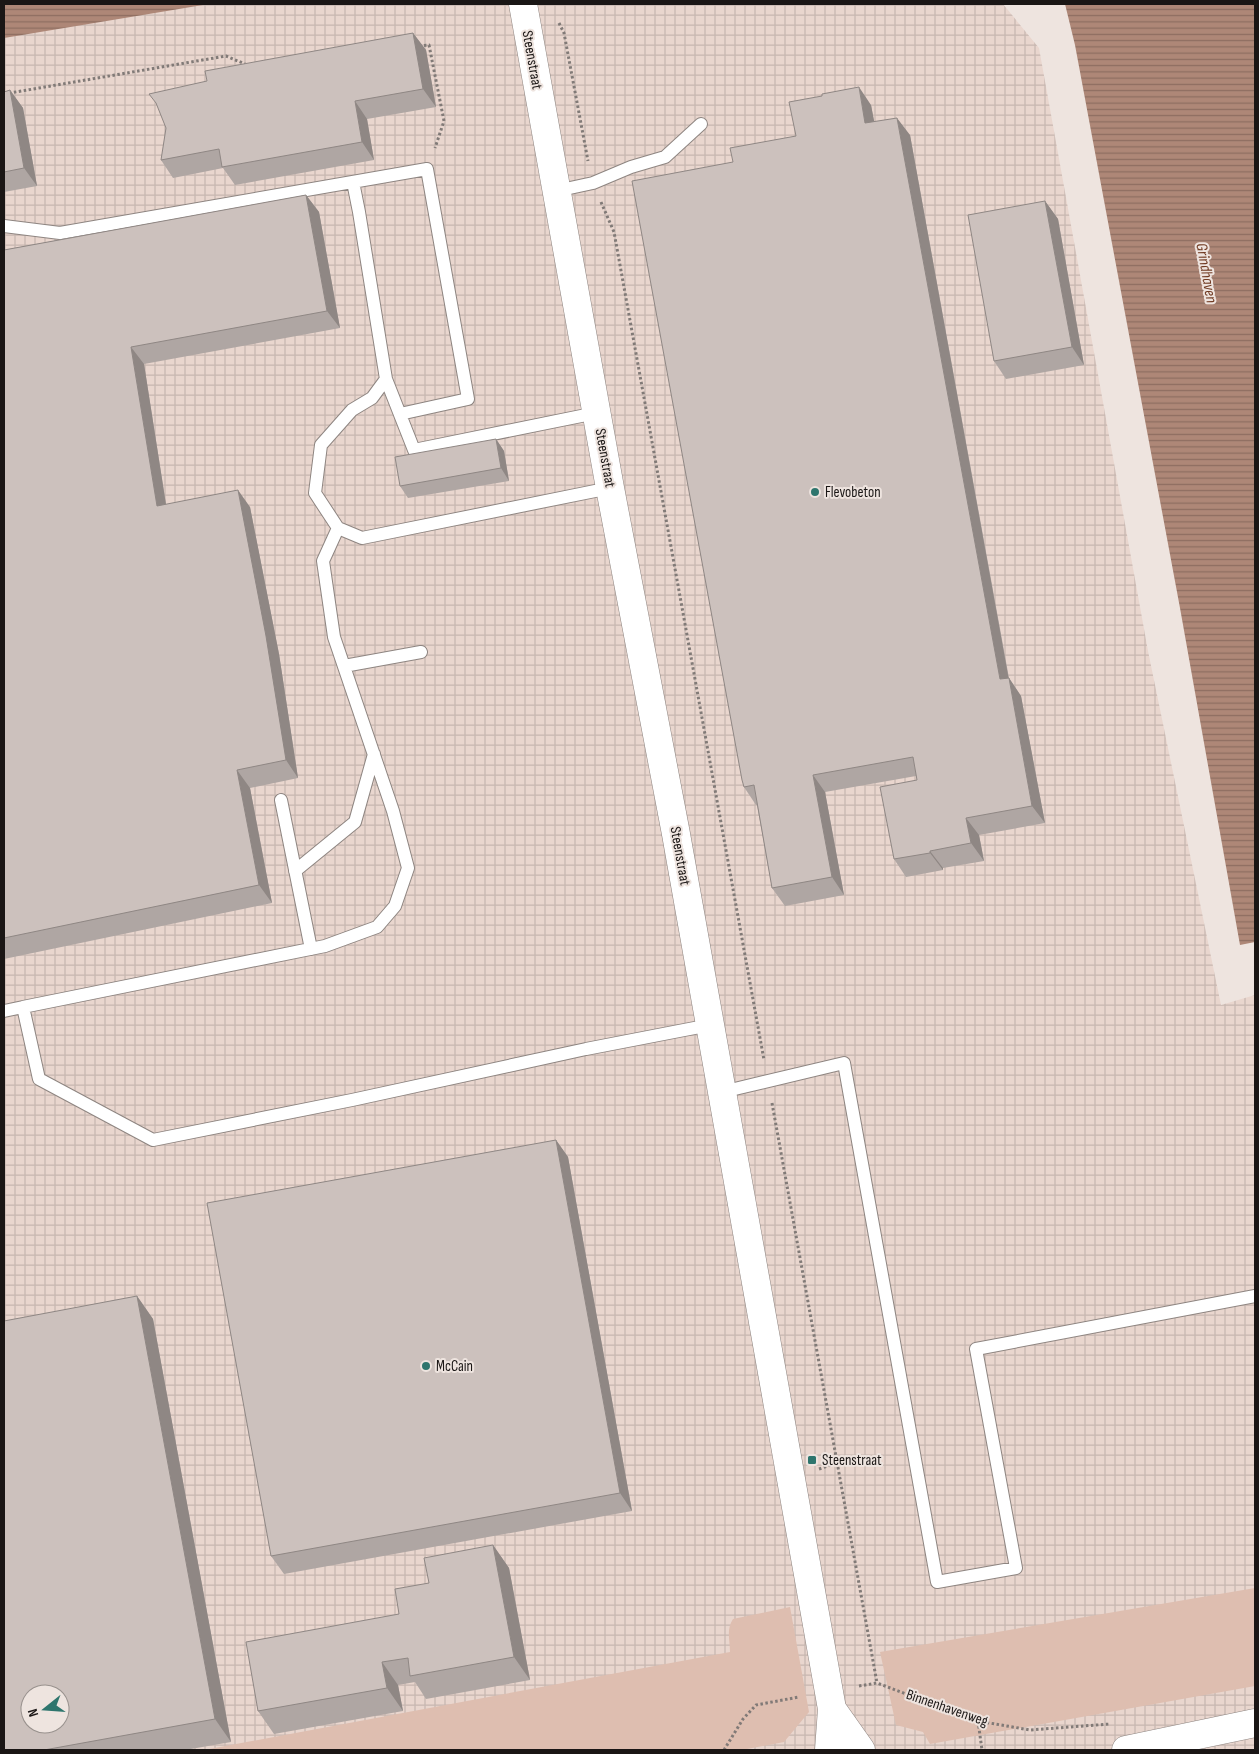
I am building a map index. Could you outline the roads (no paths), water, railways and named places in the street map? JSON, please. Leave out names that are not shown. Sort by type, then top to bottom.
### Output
[{"type":"street","name":"Steenstraat","points":[[522,4],[710,1024],[830,1701],[829,1750]]},
{"type":"street","name":"Steenstraat","points":[[830,1701],[861,1750]]},
{"type":"street","points":[[1126,1750],[1255,1723]]},
{"type":"lane","points":[[556,192],[593,183],[665,156],[701,124]]},
{"type":"lane","points":[[4,226],[60,233],[427,169],[468,399],[400,414]]},
{"type":"lane","points":[[353,182],[360,212],[386,379],[414,450],[596,413]]},
{"type":"lane","points":[[386,379],[372,398],[352,410],[321,445],[315,493],[338,528],[362,538],[610,488]]},
{"type":"lane","points":[[4,1011],[325,946],[376,927],[395,906],[408,868],[393,811],[334,637],[323,561],[338,528]]},
{"type":"lane","points":[[344,666],[421,652]]},
{"type":"lane","points":[[295,871],[355,822],[374,754]]},
{"type":"lane","points":[[281,800],[311,949]]},
{"type":"lane","points":[[23,1007],[39,1079],[153,1140],[710,1024]]},
{"type":"lane","points":[[722,1092],[844,1063],[937,1582],[1016,1568],[976,1349],[1255,1296]]},
{"type":"water","points":[[4,4],[209,4],[4,38]]},
{"type":"water","name":"Grindhaven","points":[[1065,4],[1255,4],[1255,942],[1240,945],[1180,608],[1075,45]]},
{"type":"place","name":"Flevobeton","points":[[815,492]]},
{"type":"place","name":"McCain","points":[[426,1366]]},
{"type":"place","name":"Steenstraat","points":[[812,1460]]}]
